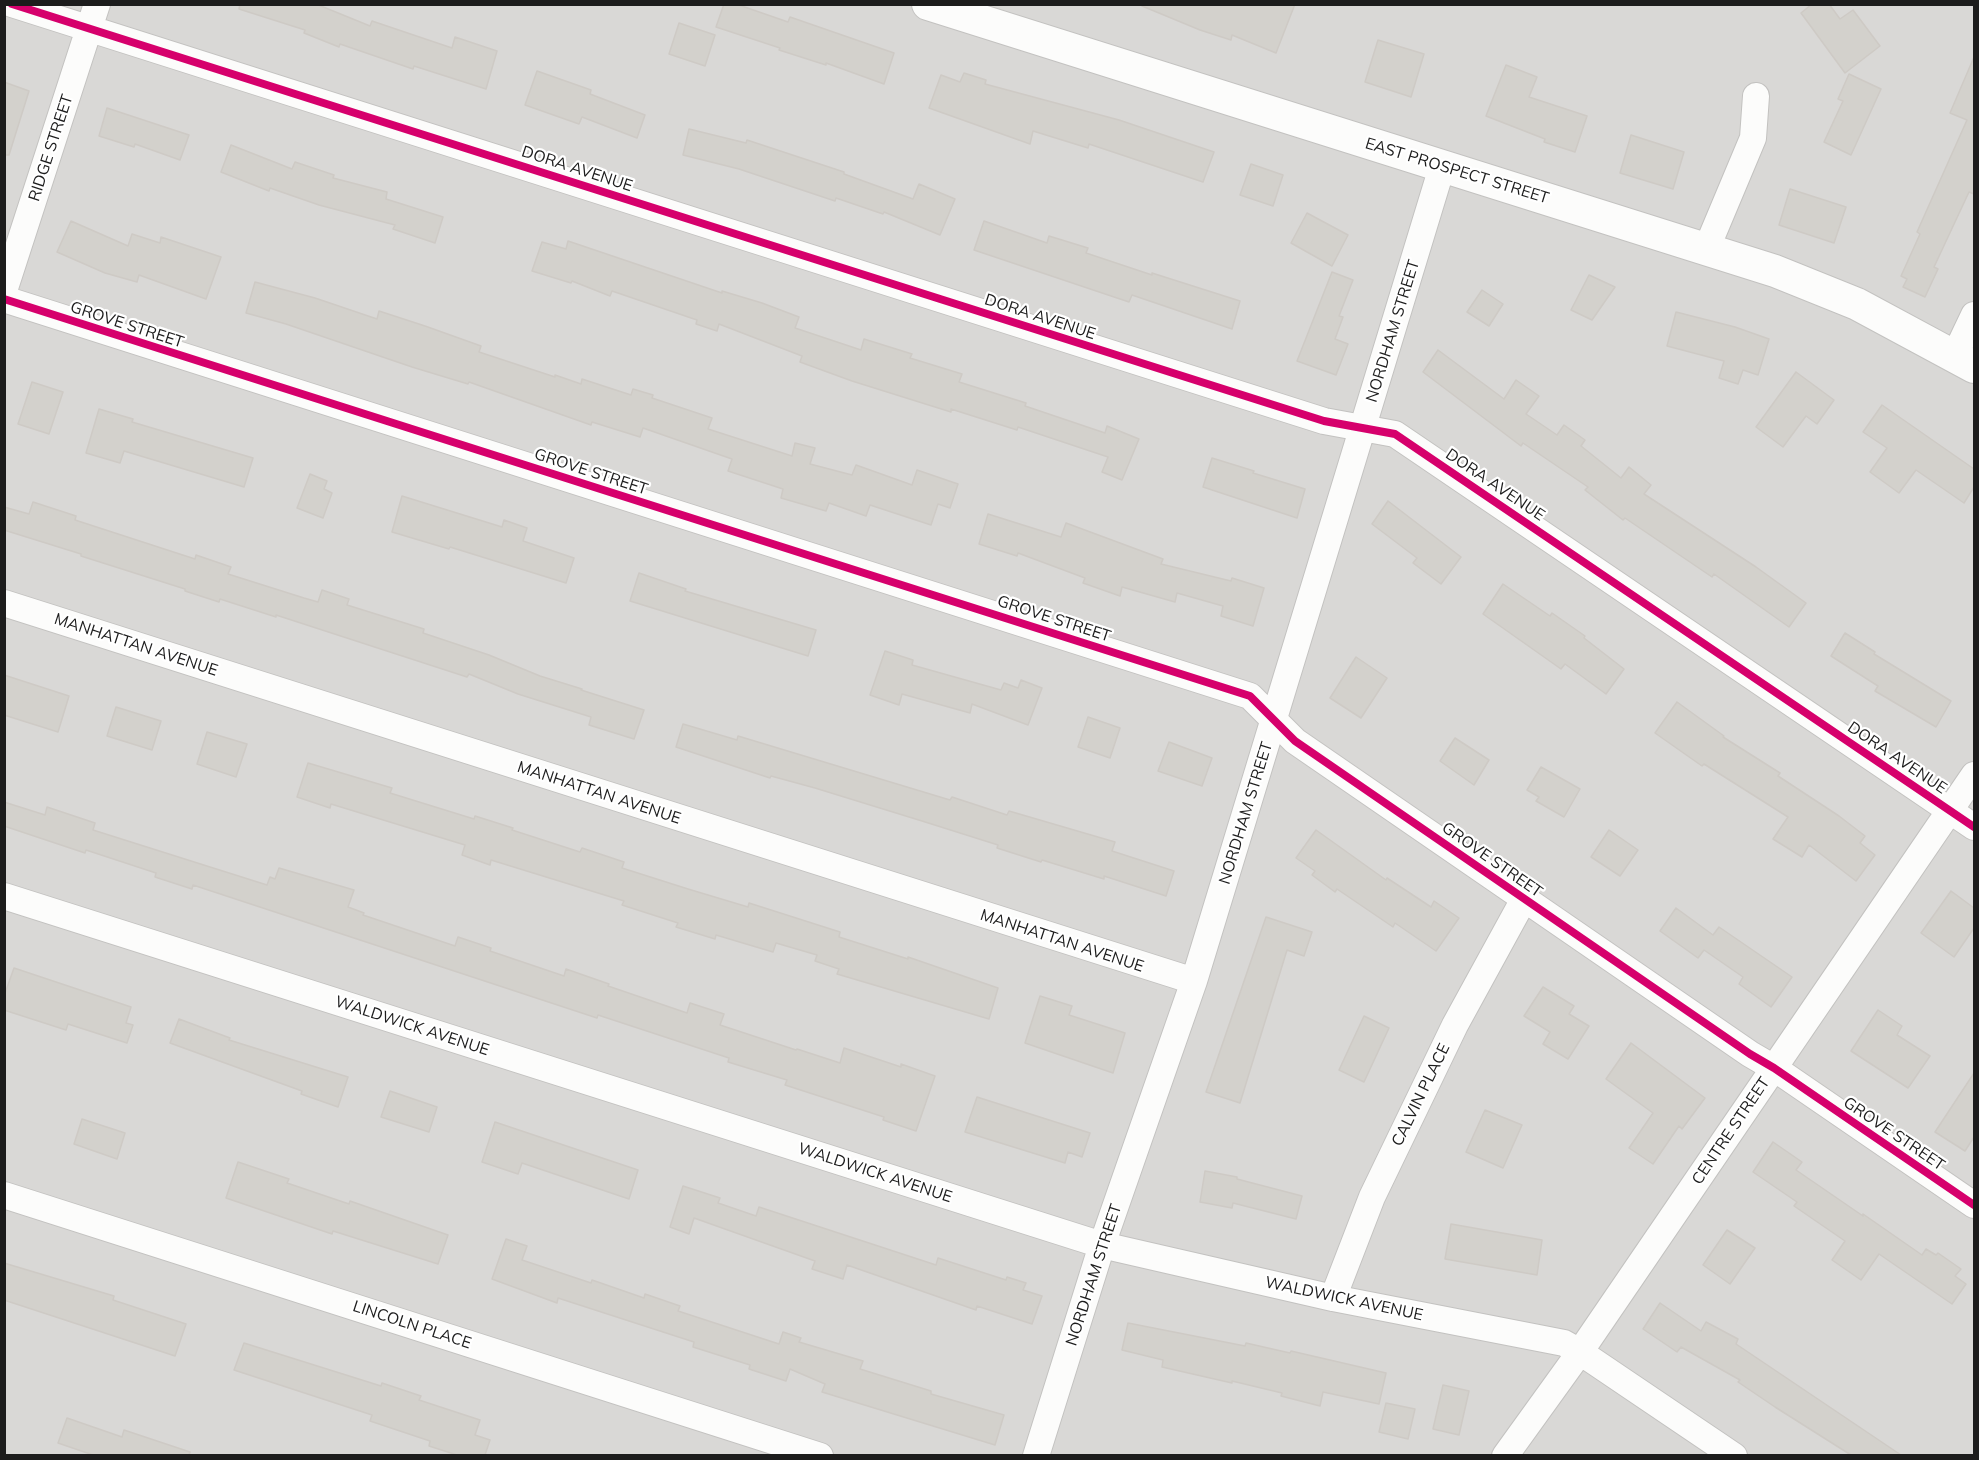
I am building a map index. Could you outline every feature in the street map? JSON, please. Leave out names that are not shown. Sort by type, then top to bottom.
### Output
[{"type":"street","name":"DORA AVENUE","points":[[12,4],[94,16],[1323,421],[1395,434],[1974,827]]},
{"type":"street","name":"EAST PROSPECT STREET","points":[[928,4],[1775,272],[1857,304],[1964,362]]},
{"type":"street","name":"RIDGE STREET","points":[[4,291],[94,16]]},
{"type":"street","points":[[1706,250],[1753,138],[1756,96]]},
{"type":"street","name":"NORDHAM STREET","points":[[1035,1455],[1102,1245],[1194,981],[1442,167]]},
{"type":"street","name":"GROVE STREET","points":[[4,299],[1250,696],[1295,741],[1974,1205]]},
{"type":"street","points":[[1964,362],[1974,315]]},
{"type":"street","name":"MANHATTAN AVENUE","points":[[4,603],[1194,981]]},
{"type":"street","name":"CENTRE STREET","points":[[1505,1455],[1580,1352],[1974,775]]},
{"type":"street","name":"WALDWICK AVENUE","points":[[4,896],[1102,1245],[1333,1298],[1523,1337],[1564,1343],[1734,1455]]},
{"type":"street","name":"CALVIN PLACE","points":[[1333,1298],[1372,1197],[1455,1025],[1524,899]]},
{"type":"street","name":"LINCOLN PLACE","points":[[4,1195],[820,1455]]},
{"type":"shaded area","points":[[5,5],[1974,5],[1974,1455],[5,1455]]},
{"type":"building","points":[[240,4],[316,4],[370,26],[372,21],[452,48],[455,37],[497,51],[486,89],[414,66],[413,69],[340,44],[339,47],[304,33],[305,30],[239,9]]},
{"type":"building","points":[[724,4],[736,4],[788,22],[790,17],[894,53],[884,84],[716,27]]},
{"type":"building","points":[[1142,4],[1295,4],[1276,53],[1232,35],[1231,40],[1200,30],[1142,6]]},
{"type":"building","points":[[1812,4],[1829,4],[1840,19],[1853,10],[1880,46],[1845,73],[1801,13]]},
{"type":"building","points":[[679,23],[715,35],[705,66],[669,54]]},
{"type":"building","points":[[1378,40],[1424,54],[1411,97],[1365,82]]},
{"type":"building","points":[[1974,57],[1974,194],[1969,192],[1934,267],[1938,269],[1925,297],[1903,287],[1907,279],[1901,276],[1920,234],[1917,232],[1967,120],[1950,113]]},
{"type":"building","points":[[1506,65],[1537,77],[1529,97],[1587,116],[1575,152],[1544,142],[1545,139],[1486,116]]},
{"type":"building","points":[[537,71],[591,90],[590,94],[645,115],[637,138],[582,117],[579,124],[525,105]]},
{"type":"building","points":[[964,73],[986,80],[985,84],[1119,120],[1214,152],[1203,182],[1089,144],[1088,148],[1033,131],[1030,144],[929,108],[941,75],[960,82]]},
{"type":"building","points":[[1849,74],[1881,89],[1851,155],[1824,142],[1843,101],[1838,99]]},
{"type":"building","points":[[4,82],[29,91],[9,155],[4,155]]},
{"type":"building","points":[[107,108],[189,135],[180,160],[135,144],[134,147],[99,136]]},
{"type":"building","points":[[689,129],[746,143],[747,140],[844,172],[844,174],[913,199],[919,184],[955,199],[940,235],[884,212],[883,214],[836,198],[835,201],[739,169],[683,155]]},
{"type":"building","points":[[1631,135],[1684,152],[1673,189],[1620,173]]},
{"type":"building","points":[[231,145],[292,169],[295,162],[334,175],[333,178],[387,192],[386,199],[443,217],[435,243],[393,229],[395,225],[319,205],[270,188],[269,191],[221,172]]},
{"type":"building","points":[[1251,164],[1283,175],[1273,206],[1240,195]]},
{"type":"building","points":[[1790,189],[1846,207],[1834,243],[1779,225]]},
{"type":"building","points":[[1307,213],[1348,235],[1332,266],[1291,243]]},
{"type":"building","points":[[71,221],[128,246],[132,234],[160,243],[161,237],[221,257],[206,299],[139,275],[137,282],[105,273],[57,252]]},
{"type":"building","points":[[984,221],[1047,243],[1049,236],[1088,248],[1086,253],[1240,301],[1232,329],[1132,295],[1129,302],[974,250]]},
{"type":"building","points":[[568,241],[799,317],[795,328],[861,350],[864,339],[912,354],[910,358],[962,374],[959,382],[1026,403],[1025,406],[1105,433],[1107,426],[1139,439],[1122,480],[1102,472],[1108,457],[1018,427],[1017,430],[951,409],[951,412],[852,381],[800,362],[802,356],[719,324],[717,331],[696,324],[697,320],[612,291],[610,296],[572,281],[571,283],[532,271],[542,242],[566,249]]},
{"type":"building","points":[[1332,272],[1353,280],[1339,316],[1343,317],[1335,339],[1348,344],[1336,375],[1297,361]]},
{"type":"building","points":[[1589,275],[1615,287],[1592,320],[1571,310]]},
{"type":"building","points":[[255,282],[315,298],[377,319],[379,311],[481,346],[479,352],[555,377],[555,375],[581,384],[582,379],[631,395],[633,389],[653,395],[652,398],[712,418],[708,429],[792,456],[795,443],[815,448],[810,464],[852,475],[856,465],[912,485],[917,470],[958,484],[950,508],[938,504],[931,525],[870,505],[866,516],[829,503],[826,511],[781,498],[783,489],[728,471],[732,459],[643,428],[640,437],[592,422],[591,425],[469,382],[468,384],[412,367],[286,324],[246,313]]},
{"type":"building","points":[[1482,290],[1503,304],[1489,326],[1467,312]]},
{"type":"building","points":[[1676,312],[1735,327],[1769,339],[1758,375],[1743,370],[1738,384],[1719,378],[1724,361],[1667,346]]},
{"type":"building","points":[[1438,350],[1504,399],[1516,380],[1539,396],[1526,414],[1557,435],[1564,425],[1585,440],[1581,446],[1621,478],[1629,467],[1651,485],[1644,494],[1756,567],[1806,603],[1789,627],[1714,574],[1712,577],[1625,518],[1623,520],[1585,490],[1588,487],[1523,443],[1521,446],[1423,372]]},
{"type":"building","points":[[1796,372],[1834,400],[1817,424],[1806,416],[1783,447],[1756,427]]},
{"type":"building","points":[[32,382],[63,392],[49,434],[18,424]]},
{"type":"building","points":[[1882,405],[1974,469],[1974,487],[1964,503],[1916,470],[1899,493],[1870,472],[1887,448],[1863,432]]},
{"type":"building","points":[[99,409],[133,419],[132,422],[253,458],[244,487],[124,451],[120,463],[86,453]]},
{"type":"building","points":[[1212,458],[1305,489],[1297,518],[1203,487]]},
{"type":"building","points":[[310,474],[327,481],[324,489],[332,493],[323,518],[297,508]]},
{"type":"building","points":[[402,496],[502,527],[504,520],[527,528],[523,541],[574,558],[566,583],[450,547],[449,549],[392,532]]},
{"type":"building","points":[[1388,501],[1461,557],[1441,584],[1413,563],[1417,558],[1372,524]]},
{"type":"building","points":[[33,502],[76,516],[75,520],[195,559],[196,555],[231,567],[228,574],[304,598],[318,602],[322,590],[349,599],[347,605],[424,629],[423,633],[489,655],[540,676],[644,710],[634,739],[589,725],[591,717],[518,694],[469,674],[467,677],[276,615],[276,617],[220,599],[219,602],[4,530],[4,507],[29,514]]},
{"type":"building","points":[[988,514],[1061,537],[1066,523],[1163,559],[1161,564],[1231,581],[1232,578],[1264,588],[1253,626],[1221,616],[1223,606],[1177,593],[1175,602],[1122,587],[1120,596],[1083,583],[1085,578],[1018,553],[1017,556],[979,544]]},
{"type":"building","points":[[639,573],[686,589],[685,591],[816,630],[808,656],[630,601]]},
{"type":"building","points":[[1503,584],[1550,616],[1552,613],[1585,636],[1584,638],[1624,669],[1606,694],[1565,664],[1561,669],[1483,614]]},
{"type":"building","points":[[1845,633],[1875,652],[1874,654],[1951,701],[1936,727],[1875,691],[1878,686],[1831,656]]},
{"type":"building","points":[[885,651],[913,660],[912,665],[1001,690],[1004,683],[1018,688],[1021,680],[1042,688],[1028,725],[972,704],[970,713],[902,694],[899,705],[870,695]]},
{"type":"building","points":[[1356,657],[1387,678],[1361,718],[1330,698]]},
{"type":"building","points":[[4,675],[69,696],[58,732],[4,715]]},
{"type":"building","points":[[1677,702],[1723,737],[1780,773],[1778,776],[1865,836],[1860,843],[1875,855],[1856,881],[1809,845],[1802,857],[1773,839],[1788,817],[1704,764],[1702,766],[1655,733]]},
{"type":"building","points":[[116,707],[161,721],[152,750],[107,736]]},
{"type":"building","points":[[1088,717],[1120,728],[1110,758],[1078,747]]},
{"type":"building","points":[[683,724],[737,740],[738,736],[950,800],[952,797],[1007,815],[1009,811],[1115,842],[1112,851],[1174,871],[1166,896],[1104,876],[1104,879],[1042,860],[1041,862],[997,848],[998,845],[922,821],[815,788],[771,776],[770,778],[676,747]]},
{"type":"building","points":[[207,732],[247,744],[236,777],[197,764]]},
{"type":"building","points":[[1455,738],[1489,760],[1474,785],[1440,761]]},
{"type":"building","points":[[1169,742],[1212,758],[1202,786],[1158,771]]},
{"type":"building","points":[[308,763],[392,788],[390,793],[474,819],[475,816],[580,852],[582,848],[624,862],[622,868],[688,889],[748,907],[749,903],[840,932],[839,937],[908,959],[908,957],[998,988],[989,1019],[837,974],[839,969],[815,961],[817,955],[776,943],[773,952],[716,935],[715,939],[676,927],[678,923],[622,905],[624,901],[491,860],[490,865],[462,855],[465,845],[331,804],[330,808],[297,797]]},
{"type":"building","points":[[1541,767],[1580,789],[1564,817],[1536,801],[1539,797],[1527,790]]},
{"type":"building","points":[[4,802],[45,815],[47,807],[95,823],[93,830],[267,885],[270,877],[275,879],[279,868],[354,890],[348,907],[364,913],[363,915],[455,946],[458,937],[491,948],[490,951],[564,976],[566,969],[687,1013],[690,1003],[724,1014],[720,1025],[840,1063],[844,1048],[935,1076],[916,1131],[883,1120],[884,1117],[785,1085],[787,1080],[728,1062],[729,1058],[598,1015],[597,1018],[193,885],[192,889],[155,877],[156,873],[86,850],[85,853],[4,826]]},
{"type":"building","points":[[1316,830],[1386,880],[1387,878],[1431,907],[1434,901],[1459,918],[1436,951],[1395,923],[1393,927],[1337,889],[1335,892],[1312,875],[1315,871],[1296,858]]},
{"type":"building","points":[[1609,830],[1638,850],[1620,876],[1591,857]]},
{"type":"building","points":[[1951,891],[1974,908],[1974,928],[1954,957],[1921,933]]},
{"type":"building","points":[[1676,908],[1713,935],[1719,927],[1792,977],[1771,1007],[1739,984],[1743,977],[1704,950],[1698,958],[1660,931]]},
{"type":"building","points":[[1266,917],[1312,932],[1304,956],[1287,950],[1240,1103],[1206,1092]]},
{"type":"building","points":[[14,968],[131,1007],[126,1023],[133,1025],[127,1043],[68,1024],[66,1030],[4,1010],[4,996]]},
{"type":"building","points":[[1543,987],[1574,1006],[1569,1014],[1589,1026],[1568,1059],[1543,1044],[1550,1032],[1524,1016]]},
{"type":"building","points":[[1040,996],[1072,1006],[1069,1015],[1125,1033],[1113,1073],[1025,1043]]},
{"type":"building","points":[[1878,1010],[1902,1026],[1897,1035],[1930,1056],[1908,1088],[1851,1051]]},
{"type":"building","points":[[1364,1016],[1389,1028],[1364,1082],[1339,1070]]},
{"type":"building","points":[[179,1019],[230,1038],[229,1040],[348,1077],[338,1107],[301,1094],[302,1091],[170,1043]]},
{"type":"building","points":[[1631,1043],[1705,1098],[1682,1129],[1679,1126],[1653,1164],[1629,1148],[1653,1113],[1606,1079]]},
{"type":"building","points":[[1974,1073],[1974,1137],[1965,1151],[1935,1132]]},
{"type":"building","points":[[390,1091],[437,1107],[429,1132],[381,1117]]},
{"type":"building","points":[[977,1097],[1090,1133],[1082,1157],[1068,1152],[1065,1163],[965,1132]]},
{"type":"building","points":[[1485,1110],[1522,1125],[1503,1168],[1466,1152]]},
{"type":"building","points":[[82,1119],[125,1133],[117,1159],[74,1144]]},
{"type":"building","points":[[495,1122],[638,1170],[629,1199],[522,1163],[518,1174],[482,1162]]},
{"type":"building","points":[[1773,1142],[1802,1162],[1796,1170],[1863,1216],[1863,1214],[1922,1255],[1926,1249],[1936,1255],[1938,1253],[1961,1269],[1955,1276],[1966,1284],[1952,1304],[1879,1254],[1861,1280],[1832,1260],[1845,1241],[1794,1206],[1797,1202],[1753,1172]]},
{"type":"building","points":[[238,1162],[289,1179],[287,1183],[349,1204],[350,1201],[448,1235],[438,1264],[333,1231],[332,1234],[226,1198]]},
{"type":"building","points":[[1205,1171],[1237,1177],[1237,1179],[1302,1196],[1296,1219],[1233,1203],[1232,1208],[1200,1202]]},
{"type":"building","points":[[683,1186],[720,1198],[718,1203],[756,1216],[759,1207],[936,1265],[938,1258],[1006,1280],[1007,1277],[1026,1283],[1023,1290],[1042,1296],[1032,1324],[977,1306],[976,1310],[847,1265],[843,1279],[812,1269],[815,1261],[694,1218],[689,1234],[670,1227]]},
{"type":"building","points":[[1451,1224],[1542,1240],[1537,1275],[1445,1259]]},
{"type":"building","points":[[1727,1230],[1755,1248],[1730,1284],[1703,1265]]},
{"type":"building","points":[[506,1239],[527,1246],[522,1260],[644,1298],[645,1294],[680,1306],[678,1311],[779,1344],[783,1332],[801,1338],[799,1342],[863,1361],[860,1369],[931,1391],[931,1394],[1004,1415],[995,1445],[822,1392],[825,1384],[790,1369],[786,1381],[749,1369],[750,1365],[693,1347],[694,1342],[558,1298],[557,1303],[492,1279]]},
{"type":"building","points":[[4,1263],[114,1296],[113,1300],[186,1324],[175,1356],[4,1300]]},
{"type":"building","points":[[1660,1303],[1701,1331],[1706,1322],[1738,1339],[1736,1344],[1901,1455],[1851,1455],[1738,1382],[1740,1380],[1681,1347],[1677,1352],[1643,1329]]},
{"type":"building","points":[[1128,1323],[1245,1346],[1246,1343],[1290,1353],[1291,1351],[1386,1373],[1379,1404],[1323,1392],[1320,1406],[1281,1396],[1282,1393],[1162,1367],[1163,1360],[1122,1350]]},
{"type":"building","points":[[244,1343],[381,1386],[382,1383],[421,1396],[419,1400],[480,1420],[475,1435],[490,1440],[485,1455],[457,1455],[429,1446],[430,1441],[370,1421],[372,1415],[234,1370]]},
{"type":"building","points":[[1443,1385],[1469,1391],[1459,1435],[1433,1429]]},
{"type":"building","points":[[1386,1403],[1415,1409],[1408,1439],[1379,1432]]},
{"type":"building","points":[[67,1418],[122,1437],[124,1430],[190,1452],[189,1455],[93,1455],[58,1443]]},
{"type":"cycle path","points":[[12,4],[1324,421],[1395,434],[1974,827]]},
{"type":"cycle path","points":[[4,299],[1250,696],[1295,741],[1974,1205]]}]
